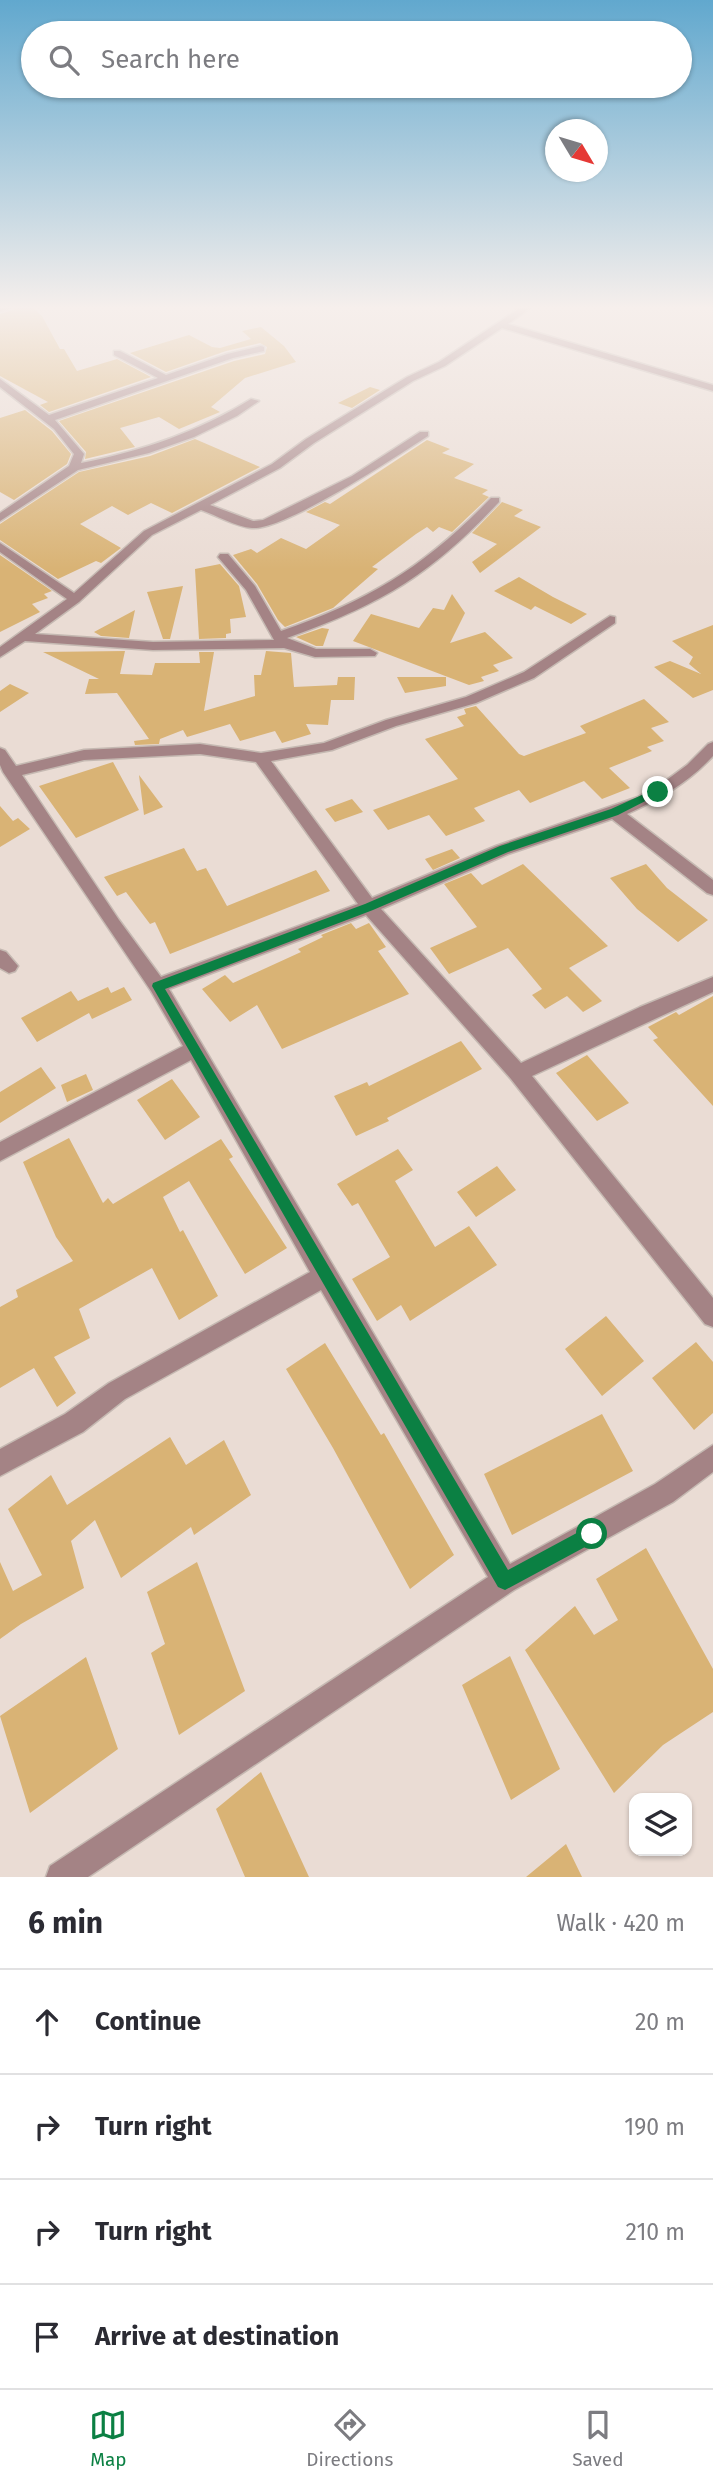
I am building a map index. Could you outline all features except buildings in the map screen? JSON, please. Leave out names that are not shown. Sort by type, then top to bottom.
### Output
[{"type":"street","points":[[0,518],[74,468],[79,461],[77,448],[48,419],[15,394]]},
{"type":"street","points":[[48,419],[121,394]]},
{"type":"street","points":[[0,653],[75,599],[148,533],[276,466],[310,441],[388,394]]},
{"type":"street","points":[[74,468],[139,454],[193,436],[224,421],[254,401]]},
{"type":"street","points":[[202,506],[252,525],[266,523],[356,478],[424,434]]},
{"type":"street","points":[[25,637],[153,646],[282,640],[392,588],[469,528],[495,500]]},
{"type":"street","points":[[0,547],[75,599]]},
{"type":"street","points":[[224,557],[250,589],[282,640],[315,653],[370,653]]},
{"type":"street","points":[[12,772],[62,759],[101,754],[200,749],[261,758],[327,747],[391,723],[471,700],[529,675],[610,620]]},
{"type":"street","points":[[158,986],[369,907],[504,849],[614,812],[658,792],[689,773],[713,747]]},
{"type":"street","points":[[0,753],[113,925],[158,986],[505,1581]]},
{"type":"street","points":[[261,758],[369,907],[518,1073],[713,1316]]},
{"type":"street","points":[[614,812],[713,889]]},
{"type":"street","points":[[518,1073],[713,984]]},
{"type":"street","points":[[0,1152],[195,1049]]},
{"type":"street","points":[[0,1463],[74,1423],[117,1391],[325,1276]]},
{"type":"street","points":[[61,1877],[505,1581],[664,1493],[713,1457]]},
{"type":"route","points":[[592,1534],[505,1581],[158,986],[369,907],[504,849],[614,812],[658,792]]}]
